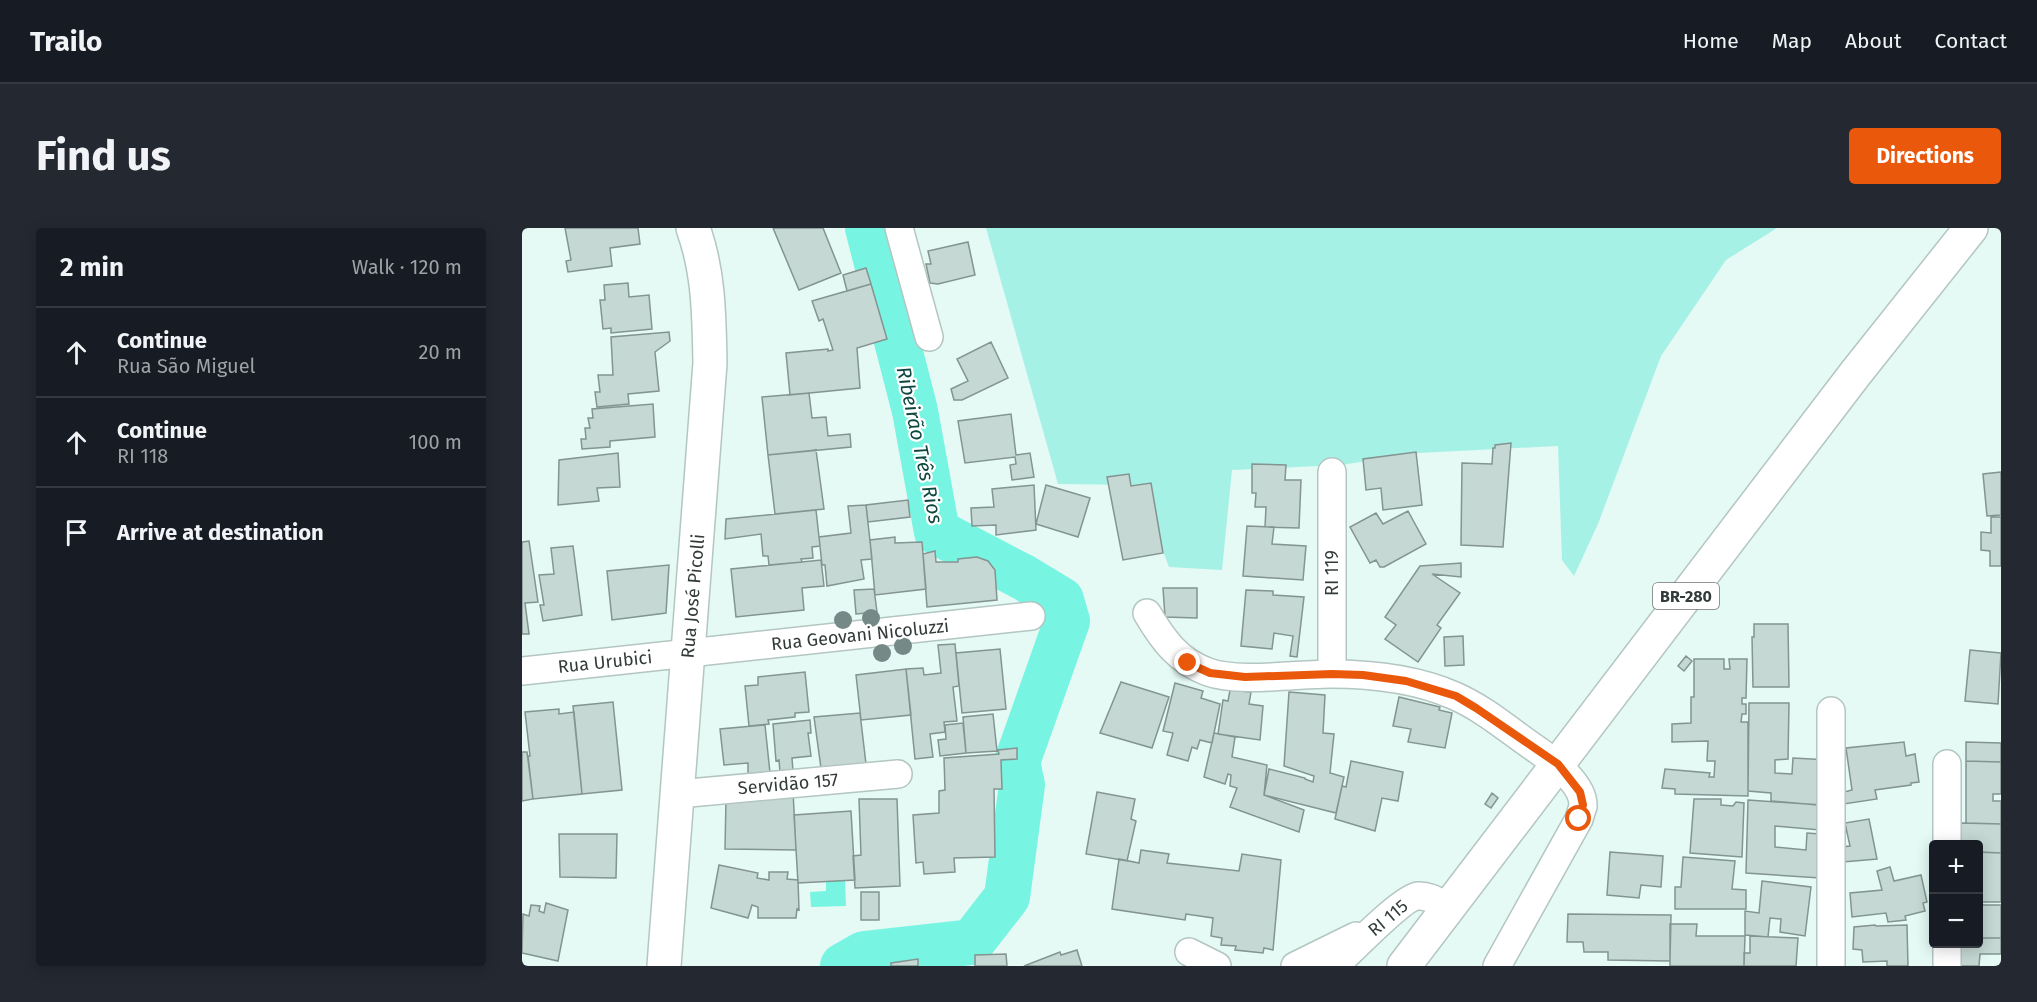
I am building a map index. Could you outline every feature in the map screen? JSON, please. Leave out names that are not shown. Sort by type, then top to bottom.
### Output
[{"type":"main road","name":"Rua José Picolli","points":[[664,966],[710,363],[708,295],[699,245],[693,228]]},
{"type":"main road","name":"BR-280","points":[[1404,966],[1855,374],[1971,228]]},
{"type":"street","points":[[899,228],[929,337]]},
{"type":"street","name":"RI 119","points":[[1332,472],[1332,674]]},
{"type":"street","points":[[1147,613],[1161,638],[1174,652],[1188,663],[1210,673],[1245,677],[1332,674],[1406,681],[1456,696],[1558,764],[1580,792],[1583,805],[1579,819],[1497,966]]},
{"type":"street","name":"Rua Geovani Nicoluzzi","points":[[689,654],[1031,616]]},
{"type":"street","name":"Rua Urubici","points":[[522,671],[689,654]]},
{"type":"street","points":[[1831,711],[1831,966]]},
{"type":"street","points":[[1947,764],[1947,840]]},
{"type":"street","name":"Servidão 157","points":[[678,794],[898,774]]},
{"type":"street","name":"RI 115","points":[[1335,966],[1411,898],[1427,897],[1449,907]]},
{"type":"street","points":[[1295,966],[1380,924]]},
{"type":"street","points":[[1947,948],[1947,966]]},
{"type":"street","points":[[1189,952],[1217,966]]},
{"type":"shaded area","points":[[986,228],[1777,228],[1726,260],[1661,356],[1598,524],[1574,576],[1562,560],[1558,446],[1419,453],[1341,465],[1232,470],[1222,570],[1169,567],[1138,485],[1058,484]]},
{"type":"shaded area","points":[[845,880],[846,906],[811,907],[810,892],[826,891],[826,881]]},
{"type":"building","points":[[565,228],[638,228],[640,244],[610,248],[612,266],[568,272],[566,261],[571,260]]},
{"type":"building","points":[[773,228],[823,228],[841,273],[799,290]]},
{"type":"building","points":[[968,242],[975,275],[938,284],[930,283],[926,264],[931,264],[928,251]]},
{"type":"building","points":[[866,268],[871,284],[847,291],[843,275]]},
{"type":"building","points":[[628,283],[629,297],[649,295],[652,329],[611,333],[611,328],[603,329],[600,300],[605,300],[604,285]]},
{"type":"building","points":[[871,284],[887,339],[857,348],[860,388],[790,395],[786,353],[833,350],[823,319],[819,321],[812,301]]},
{"type":"building","points":[[669,332],[670,341],[655,352],[659,391],[628,394],[629,404],[597,407],[595,392],[600,392],[598,375],[613,375],[611,337]]},
{"type":"building","points":[[991,342],[1008,378],[962,400],[954,400],[951,389],[968,381],[957,359]]},
{"type":"building","points":[[809,393],[812,418],[826,417],[828,436],[850,434],[851,447],[768,455],[762,397]]},
{"type":"building","points":[[653,404],[655,437],[610,441],[610,447],[582,449],[581,439],[586,439],[585,428],[590,428],[588,418],[593,418],[592,409]]},
{"type":"building","points":[[1011,414],[1016,455],[1030,453],[1034,477],[1012,480],[1010,465],[1016,464],[1015,457],[965,463],[958,421]]},
{"type":"building","points":[[1511,443],[1503,547],[1461,545],[1462,463],[1492,464],[1495,445]]},
{"type":"building","points":[[816,450],[824,509],[775,514],[768,455]]},
{"type":"building","points":[[1416,452],[1422,505],[1383,510],[1381,488],[1366,490],[1363,459]]},
{"type":"building","points":[[618,453],[620,487],[597,488],[599,501],[558,505],[559,460]]},
{"type":"building","points":[[1252,464],[1286,465],[1285,480],[1301,480],[1299,528],[1265,527],[1266,507],[1255,507],[1256,493],[1252,493]]},
{"type":"building","points":[[2001,472],[2001,515],[1987,516],[1983,474]]},
{"type":"building","points":[[1129,474],[1131,486],[1151,483],[1163,553],[1123,560],[1107,477]]},
{"type":"building","points":[[1034,485],[1036,530],[996,535],[996,525],[972,526],[971,508],[994,507],[992,489]]},
{"type":"building","points":[[1046,485],[1090,498],[1078,537],[1036,524]]},
{"type":"building","points":[[908,500],[910,517],[868,522],[866,505]]},
{"type":"building","points":[[866,505],[872,559],[861,560],[864,579],[827,586],[819,537],[851,533],[848,506]]},
{"type":"building","points":[[816,510],[820,546],[812,547],[813,558],[801,559],[802,562],[769,565],[768,556],[763,556],[761,534],[725,539],[726,519]]},
{"type":"building","points":[[1408,511],[1426,544],[1384,567],[1380,567],[1376,560],[1370,563],[1350,527],[1376,513],[1383,524]]},
{"type":"building","points":[[1991,517],[2001,517],[2001,566],[1990,566],[1990,551],[1981,550],[1981,532],[1991,533]]},
{"type":"building","points":[[1247,526],[1274,527],[1272,544],[1306,546],[1303,580],[1243,576]]},
{"type":"building","points":[[895,537],[895,543],[922,542],[926,589],[875,595],[870,540]]},
{"type":"building","points":[[529,541],[538,602],[525,603],[529,634],[522,634],[522,542]]},
{"type":"building","points":[[573,546],[582,615],[543,621],[540,605],[544,605],[539,575],[554,574],[551,548]]},
{"type":"building","points":[[935,551],[936,562],[958,562],[958,559],[977,557],[988,561],[995,570],[997,600],[927,607],[923,554]]},
{"type":"building","points":[[821,560],[824,586],[802,588],[804,610],[736,617],[731,569]]},
{"type":"building","points":[[1461,563],[1461,577],[1432,574],[1460,593],[1437,625],[1441,628],[1418,662],[1385,639],[1396,625],[1385,617],[1420,566]]},
{"type":"building","points":[[669,565],[666,613],[612,620],[607,571]]},
{"type":"building","points":[[1163,588],[1197,588],[1197,618],[1165,617]]},
{"type":"building","points":[[874,589],[877,612],[856,614],[854,590]]},
{"type":"building","points":[[1246,590],[1273,591],[1273,595],[1304,597],[1297,657],[1290,656],[1293,636],[1274,633],[1272,649],[1241,646]]},
{"type":"building","points":[[1754,624],[1788,624],[1789,687],[1753,687]]},
{"type":"building","points":[[1463,636],[1464,665],[1445,666],[1444,637]]},
{"type":"building","points":[[955,644],[959,686],[953,687],[957,721],[944,722],[945,732],[930,734],[933,757],[915,759],[906,669],[923,668],[924,675],[941,673],[938,645]]},
{"type":"building","points":[[1000,649],[1006,709],[962,713],[956,653]]},
{"type":"building","points":[[1970,650],[2001,653],[1998,704],[1965,701]]},
{"type":"building","points":[[1686,656],[1692,661],[1684,671],[1678,666]]},
{"type":"building","points":[[1694,659],[1724,659],[1724,669],[1730,669],[1729,659],[1747,659],[1746,698],[1742,698],[1742,704],[1746,704],[1746,714],[1742,714],[1741,722],[1748,722],[1748,796],[1675,794],[1675,789],[1662,788],[1665,769],[1710,773],[1709,777],[1714,777],[1715,761],[1707,761],[1708,741],[1672,742],[1672,724],[1691,723]]},
{"type":"building","points":[[906,669],[911,715],[861,720],[856,675]]},
{"type":"building","points":[[805,672],[809,712],[795,713],[795,717],[768,720],[769,724],[749,726],[745,686],[758,685],[758,677]]},
{"type":"building","points":[[1121,682],[1169,697],[1152,748],[1100,733]]},
{"type":"building","points":[[1175,683],[1203,691],[1201,698],[1220,704],[1212,743],[1200,740],[1197,749],[1192,747],[1188,761],[1167,755],[1173,733],[1163,731]]},
{"type":"building","points":[[1230,690],[1251,692],[1249,704],[1263,706],[1260,740],[1218,734],[1223,700],[1228,701]]},
{"type":"building","points":[[1289,692],[1325,695],[1323,733],[1334,734],[1330,773],[1344,777],[1336,813],[1264,795],[1269,769],[1313,782],[1314,776],[1284,766]]},
{"type":"building","points":[[1399,697],[1440,707],[1439,710],[1452,713],[1445,748],[1408,742],[1411,729],[1393,726]]},
{"type":"building","points":[[613,702],[622,790],[582,794],[573,706]]},
{"type":"building","points":[[1749,703],[1789,703],[1788,759],[1775,760],[1775,773],[1792,774],[1793,758],[1830,760],[1828,806],[1771,801],[1771,793],[1748,791]]},
{"type":"building","points":[[559,709],[559,714],[574,712],[582,794],[533,799],[525,712]]},
{"type":"building","points":[[860,713],[866,764],[821,768],[814,717]]},
{"type":"building","points":[[993,714],[997,751],[966,753],[963,717]]},
{"type":"building","points":[[810,720],[811,733],[808,733],[811,756],[792,758],[793,771],[780,772],[779,760],[776,761],[773,724]]},
{"type":"building","points":[[963,723],[966,753],[940,756],[938,740],[946,739],[945,725]]},
{"type":"building","points":[[765,725],[770,773],[748,776],[748,763],[724,765],[720,729]]},
{"type":"building","points":[[1214,733],[1235,737],[1232,757],[1267,765],[1264,795],[1304,810],[1299,832],[1230,807],[1237,788],[1230,786],[1231,775],[1228,774],[1225,784],[1204,777]]},
{"type":"building","points":[[1904,742],[1906,756],[1915,754],[1919,782],[1875,790],[1877,799],[1844,804],[1844,792],[1852,790],[1846,748]]},
{"type":"building","points":[[1966,742],[2001,743],[2001,762],[1966,761]]},
{"type":"building","points":[[1017,748],[1017,759],[1001,760],[1002,789],[994,789],[995,857],[954,858],[955,872],[924,874],[923,862],[916,863],[913,815],[939,813],[939,791],[945,790],[944,758],[999,754],[998,750]]},
{"type":"building","points":[[522,752],[527,752],[533,799],[522,801]]},
{"type":"building","points":[[1351,761],[1403,772],[1398,801],[1382,798],[1375,831],[1335,819],[1342,786],[1346,787]]},
{"type":"building","points":[[1966,761],[2001,762],[2001,794],[1993,794],[1993,801],[2001,801],[2001,824],[1966,823]]},
{"type":"building","points":[[793,791],[796,850],[725,849],[726,799]]},
{"type":"building","points":[[1097,792],[1135,799],[1131,819],[1136,821],[1127,861],[1086,854]]},
{"type":"building","points":[[1492,793],[1498,798],[1491,808],[1485,804]]},
{"type":"building","points":[[859,799],[897,799],[900,886],[855,888],[853,856],[861,855]]},
{"type":"building","points":[[1694,799],[1721,799],[1721,805],[1733,806],[1736,802],[1744,803],[1742,857],[1690,853]]},
{"type":"building","points":[[1748,800],[1821,805],[1820,830],[1775,826],[1775,847],[1806,850],[1807,833],[1820,834],[1820,878],[1746,873]]},
{"type":"building","points":[[851,811],[855,880],[798,883],[794,815]]},
{"type":"building","points":[[1869,819],[1877,859],[1843,862],[1841,847],[1850,846],[1845,823]]},
{"type":"building","points":[[1961,823],[2001,824],[2001,853],[1983,852],[1983,840],[1961,840]]},
{"type":"building","points":[[559,834],[617,834],[616,878],[560,877]]},
{"type":"building","points":[[1141,850],[1169,854],[1167,863],[1239,871],[1242,854],[1281,860],[1273,950],[1264,948],[1263,953],[1235,950],[1236,946],[1221,945],[1222,938],[1211,936],[1213,918],[1186,914],[1185,920],[1112,909],[1119,859],[1139,863]]},
{"type":"building","points":[[1610,852],[1663,856],[1661,887],[1641,885],[1639,898],[1607,895]]},
{"type":"building","points":[[1983,852],[2001,853],[2001,902],[1983,902]]},
{"type":"building","points":[[1683,857],[1735,861],[1732,889],[1746,890],[1746,909],[1675,909],[1675,887],[1681,887]]},
{"type":"building","points":[[719,865],[758,873],[757,878],[769,880],[769,872],[788,872],[787,879],[798,880],[799,910],[797,909],[796,918],[758,918],[758,907],[752,905],[748,918],[711,908]]},
{"type":"building","points":[[1890,867],[1894,881],[1921,875],[1927,902],[1923,903],[1925,911],[1905,916],[1906,920],[1888,922],[1886,913],[1852,917],[1850,893],[1882,890],[1877,871]]},
{"type":"building","points":[[1762,881],[1811,887],[1805,936],[1780,932],[1781,919],[1770,918],[1768,937],[1745,935],[1745,911],[1759,913]]},
{"type":"building","points":[[861,892],[879,892],[879,920],[861,920]]},
{"type":"building","points":[[546,903],[568,910],[558,961],[522,953],[523,914],[529,916],[531,905],[540,906],[539,911],[544,913]]},
{"type":"building","points":[[1983,905],[2001,905],[2001,938],[1983,938]]},
{"type":"building","points":[[1568,914],[1671,915],[1670,961],[1608,960],[1608,952],[1584,952],[1583,942],[1567,942]]},
{"type":"building","points":[[1670,924],[1697,924],[1696,936],[1745,936],[1744,966],[1670,966]]},
{"type":"building","points":[[1907,925],[1908,966],[1887,966],[1887,961],[1863,962],[1862,950],[1853,949],[1854,927]]},
{"type":"building","points":[[1750,936],[1798,938],[1796,966],[1744,966],[1744,953],[1750,953]]},
{"type":"building","points":[[1983,938],[2001,938],[2001,954],[1980,954],[1979,966],[1958,966],[1958,948],[1983,948]]},
{"type":"building","points":[[1077,950],[1082,966],[1024,966],[1060,952],[1061,955]]},
{"type":"building","points":[[1006,954],[1007,966],[975,966],[975,955]]},
{"type":"building","points":[[918,959],[918,966],[891,966],[891,963]]},
{"type":"waterway","name":"Ribeirão Três Rios","points":[[843,966],[864,954],[972,942],[1007,897],[1022,785],[1017,762],[1067,621],[1061,600],[1023,577],[937,532],[915,411],[868,228]]},
{"type":"route","points":[[1188,663],[1210,673],[1245,677],[1363,675],[1406,681],[1456,696],[1558,764],[1580,792],[1583,805],[1579,819]]}]
